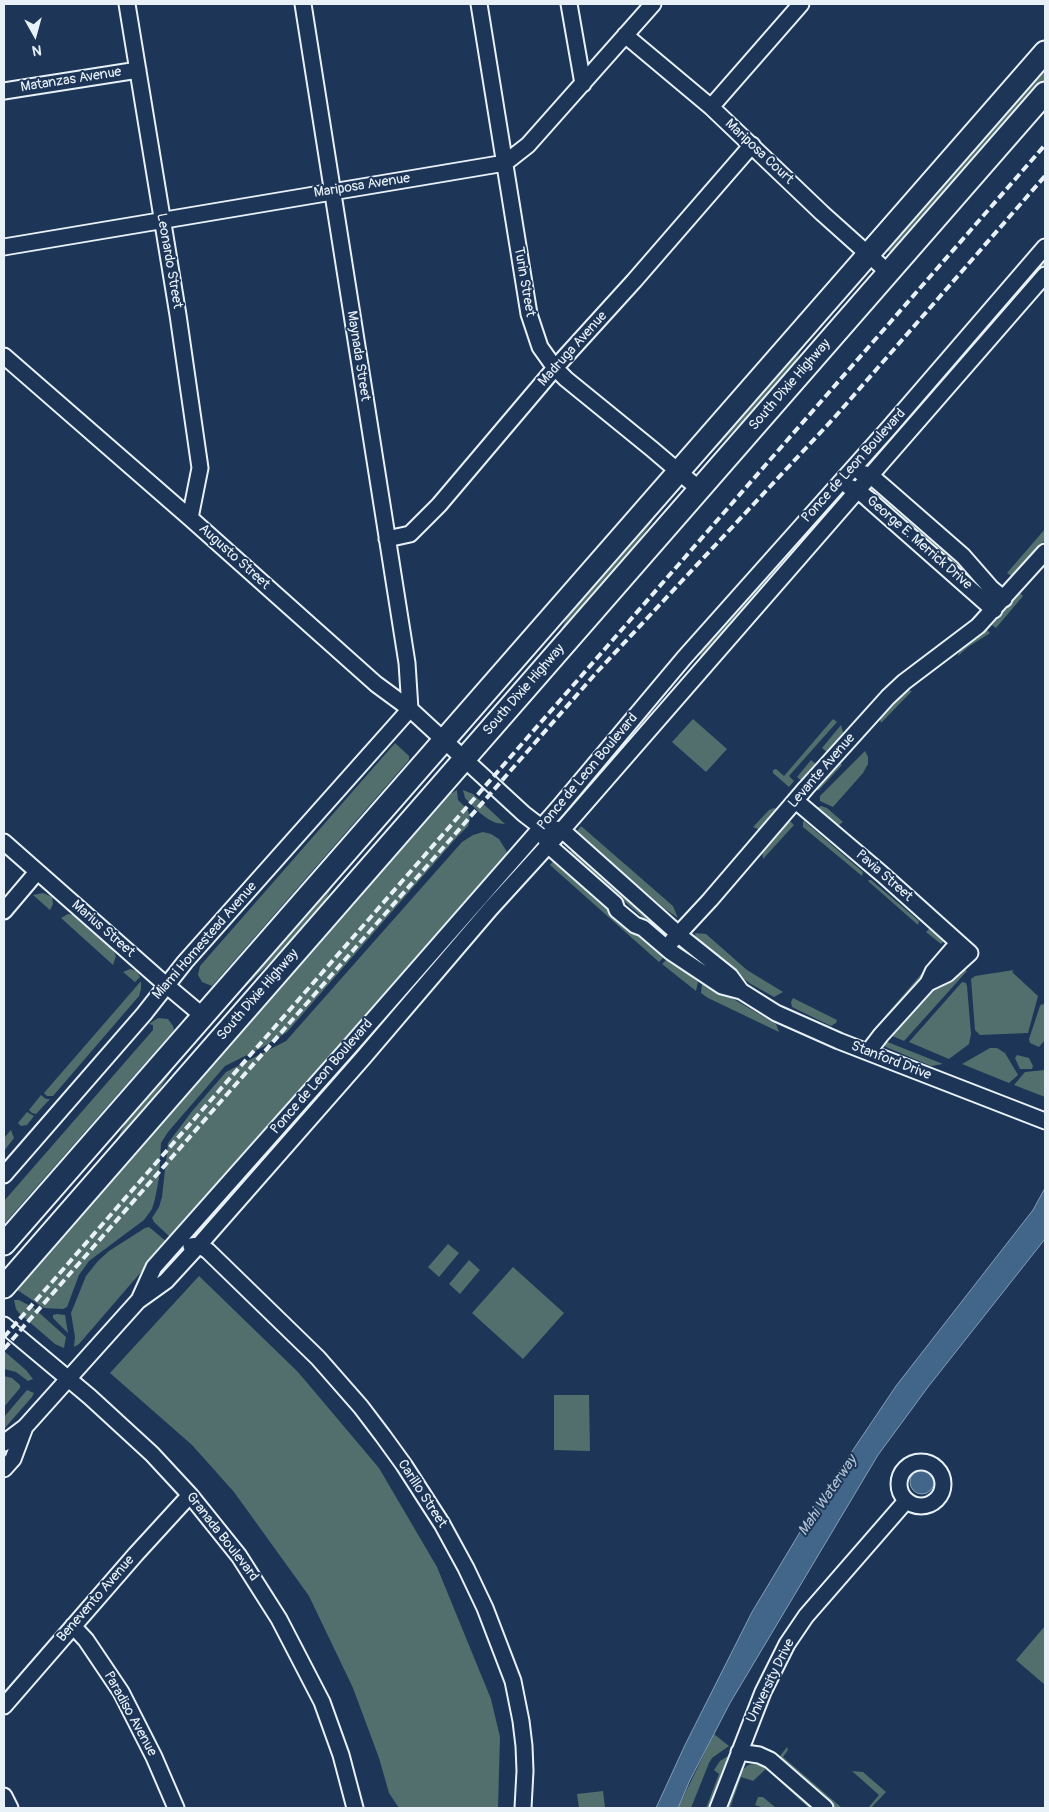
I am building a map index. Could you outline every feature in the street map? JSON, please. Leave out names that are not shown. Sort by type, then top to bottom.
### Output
[{"type":"highway","name":"South Dixie Highway","points":[[4,1244],[1045,52]]},
{"type":"highway","name":"South Dixie Highway","points":[[4,1287],[1045,93]]},
{"type":"highway","points":[[193,1069],[205,1038],[203,1016],[233,1012],[251,1004]]},
{"type":"street","name":"Leonardo Street","points":[[128,4],[200,468],[190,518]]},
{"type":"street","name":"Maynada Street","points":[[303,4],[407,663],[410,709]]},
{"type":"street","name":"Turin Street","points":[[479,4],[529,314],[540,348],[566,380],[699,489]]},
{"type":"street","points":[[570,4],[583,84]]},
{"type":"street","name":"Mariposa Avenue","points":[[4,247],[504,163],[528,145],[653,4]]},
{"type":"street","points":[[711,107],[801,4]]},
{"type":"street","name":"Mariposa Court","points":[[625,35],[711,107],[822,213],[890,273]]},
{"type":"street","name":"Matanzas Avenue","points":[[4,91],[138,70]]},
{"type":"street","name":"Madruga Avenue","points":[[387,539],[410,534],[440,506],[555,368],[634,281],[752,145]]},
{"type":"street","name":"Ponce de Leon Boulevard","points":[[138,1301],[154,1267],[351,1045],[541,827],[684,658],[1045,247]]},
{"type":"street","name":"Ponce de Leon Boulevard","points":[[4,1443],[25,1428],[138,1301],[166,1281],[199,1245],[491,908],[562,830],[870,475],[959,376],[1045,275]]},
{"type":"street","name":"Augusto Street","points":[[4,356],[190,518],[376,684],[410,709],[463,760]]},
{"type":"street","name":"George E. Merrick Drive","points":[[850,471],[870,475],[963,556],[991,588],[999,605]]},
{"type":"street","name":"George E. Merrick Drive","points":[[839,483],[857,490],[999,605]]},
{"type":"street","points":[[892,519],[904,504]]},
{"type":"street","name":"Levante Avenue","points":[[665,947],[679,934],[856,732],[897,688],[966,636],[999,605],[1045,552]]},
{"type":"street","name":"Miami Homestead Avenue","points":[[4,1175],[144,1014],[166,985],[410,709]]},
{"type":"street","name":"Stanford Drive","points":[[463,760],[541,827],[562,830],[679,934],[730,976],[741,991]]},
{"type":"street","name":"Pavia Street","points":[[796,801],[882,874],[970,953],[947,974],[928,982]]},
{"type":"street","name":"Stanford Drive","points":[[541,827],[548,844],[615,904],[617,910],[636,925],[643,928],[665,947],[722,986],[741,991],[776,1013],[868,1052],[1045,1121]]},
{"type":"street","name":"Marius Street","points":[[4,842],[203,1016]]},
{"type":"street","points":[[4,911],[37,872]]},
{"type":"street","points":[[868,1052],[928,982],[933,972],[958,943]]},
{"type":"street","points":[[407,980],[421,991]]},
{"type":"street","points":[[351,1045],[363,1058]]},
{"type":"street","points":[[164,1256],[179,1248],[199,1245]]},
{"type":"street","name":"Carillo Street","points":[[199,1245],[208,1251],[276,1316],[338,1380],[388,1443],[442,1524],[485,1608],[513,1682],[519,1708],[526,1771],[523,1808]]},
{"type":"street","name":"Granada Boulevard","points":[[4,1326],[136,1438],[190,1494],[239,1556],[279,1619],[298,1654],[332,1728],[355,1808]]},
{"type":"street","name":"Ponce de Leon Boulevard","points":[[4,1469],[13,1459],[25,1428]]},
{"type":"street","name":"Benevento Avenue","points":[[4,1706],[190,1494]]},
{"type":"street","name":"University Drive","points":[[718,1808],[766,1684],[787,1644],[806,1616],[906,1501]]},
{"type":"street","name":"Paradiso Avenue","points":[[73,1626],[86,1640],[124,1698],[157,1764],[176,1808]]},
{"type":"street","points":[[740,1752],[759,1755],[770,1760],[825,1808]]},
{"type":"street","points":[[351,1790],[362,1808]]},
{"type":"street","points":[[4,1796],[10,1808]]},
{"type":"green space","points":[[1045,66],[1045,81],[907,240],[891,251],[886,252],[885,250]]},
{"type":"green space","points":[[1045,259],[1045,266],[1002,315],[999,312]]},
{"type":"green space","points":[[991,321],[994,324],[907,422],[910,414]]},
{"type":"green space","points":[[802,343],[804,344],[788,376],[710,454],[707,454]]},
{"type":"green space","points":[[879,492],[895,506],[894,509],[890,509],[875,495]]},
{"type":"green space","points":[[903,513],[951,550],[985,589],[982,590],[901,519]]},
{"type":"green space","points":[[649,519],[652,522],[620,567],[562,635],[559,633],[573,607]]},
{"type":"green space","points":[[1045,529],[1045,540],[1013,577],[1007,573]]},
{"type":"green space","points":[[795,545],[796,548],[784,563],[703,656],[700,657],[701,650]]},
{"type":"green space","points":[[1020,593],[1023,596],[996,628],[992,625]]},
{"type":"green space","points":[[987,630],[990,633],[958,656],[960,649]]},
{"type":"green space","points":[[906,690],[912,691],[881,723],[879,716]]},
{"type":"green space","points":[[650,709],[651,712],[642,726],[606,769],[604,768],[608,759]]},
{"type":"green space","points":[[693,719],[727,749],[706,772],[672,742]]},
{"type":"green space","points":[[833,719],[837,722],[789,776],[794,781],[789,787],[773,773],[773,770],[776,769],[784,776]]},
{"type":"green space","points":[[841,725],[843,732],[841,738],[828,753],[822,748]]},
{"type":"green space","points":[[395,743],[409,756],[409,760],[212,986],[202,982],[198,975],[200,966]]},
{"type":"green space","points":[[865,751],[868,757],[868,764],[863,773],[833,807],[820,801],[820,796]]},
{"type":"green space","points":[[811,760],[817,765],[803,782],[797,777]]},
{"type":"green space","points":[[838,761],[842,765],[819,790],[813,790]]},
{"type":"green space","points":[[457,790],[458,800],[468,810],[470,819],[468,826],[287,1032],[265,1046],[225,1066],[168,1132],[161,1143],[159,1178],[155,1199],[152,1209],[144,1220],[89,1261],[79,1275],[67,1307],[63,1309],[44,1308],[16,1289],[445,797]]},
{"type":"green space","points":[[463,790],[473,794],[505,824],[496,823],[480,813],[465,798]]},
{"type":"green space","points":[[821,806],[827,808],[843,822],[839,825],[834,824],[816,808]]},
{"type":"green space","points":[[774,808],[779,810],[760,830],[753,827],[769,810]]},
{"type":"green space","points":[[807,818],[805,822],[863,872],[862,876],[803,827],[803,822]]},
{"type":"green space","points":[[788,819],[794,825],[763,859],[762,850]]},
{"type":"green space","points":[[581,826],[673,906],[678,918],[665,909],[582,837],[577,831]]},
{"type":"green space","points":[[483,832],[499,839],[507,852],[504,857],[171,1238],[152,1218],[159,1207],[162,1197],[168,1143],[193,1110],[226,1072],[286,1041],[462,842],[473,835]]},
{"type":"green space","points":[[572,849],[576,850],[651,916],[652,922],[648,922],[571,855]]},
{"type":"green space","points":[[554,860],[666,955],[659,962],[550,865]]},
{"type":"green space","points":[[868,881],[919,921],[918,925]]},
{"type":"green space","points":[[331,884],[333,885],[321,909],[306,927],[232,1000],[231,999]]},
{"type":"green space","points":[[43,893],[52,897],[53,904],[50,910],[33,895]]},
{"type":"green space","points":[[68,914],[75,915],[112,948],[116,956],[113,965],[61,918]]},
{"type":"green space","points":[[929,929],[933,929],[945,940],[941,944],[926,932]]},
{"type":"green space","points":[[695,933],[706,934],[747,970],[783,992],[774,997],[751,984],[731,970],[696,940]]},
{"type":"green space","points":[[942,950],[944,954],[877,1031],[873,1030]]},
{"type":"green space","points":[[668,958],[698,982],[696,991],[662,964]]},
{"type":"green space","points":[[130,969],[136,971],[140,977],[135,982],[123,972]]},
{"type":"green space","points":[[964,969],[967,971],[904,1041],[890,1035],[934,986]]},
{"type":"green space","points":[[1014,970],[1012,972],[1038,996],[1028,1033],[980,1035],[975,1030],[971,979],[975,976]]},
{"type":"green space","points":[[141,981],[139,996],[53,1096],[47,1096],[44,1093]]},
{"type":"green space","points":[[962,982],[966,983],[967,986],[971,1034],[969,1044],[949,1059],[909,1042]]},
{"type":"green space","points":[[702,983],[706,983],[776,1024],[779,1032],[708,998],[701,993]]},
{"type":"green space","points":[[793,998],[837,1020],[836,1023],[831,1026],[792,1007],[791,1002]]},
{"type":"green space","points":[[1042,1004],[1045,1005],[1045,1040],[1039,1047],[1030,1043],[1029,1039]]},
{"type":"green space","points":[[158,1018],[168,1019],[174,1030],[4,1224],[4,1201],[153,1030],[153,1025],[149,1024]]},
{"type":"green space","points":[[885,1041],[943,1064],[931,1066],[886,1047]]},
{"type":"green space","points":[[990,1048],[997,1048],[1005,1053],[1018,1075],[1009,1083],[962,1064]]},
{"type":"green space","points":[[1017,1055],[1029,1058],[1033,1066],[1032,1069],[1020,1069],[1015,1058]]},
{"type":"green space","points":[[173,1065],[175,1066],[144,1112],[118,1142],[116,1141],[132,1111]]},
{"type":"green space","points":[[341,1066],[345,1068],[191,1244],[185,1244]]},
{"type":"green space","points":[[1045,1070],[1045,1097],[1014,1085],[1025,1072]]},
{"type":"green space","points":[[41,1095],[46,1099],[50,1099],[36,1114],[32,1113],[29,1110]]},
{"type":"green space","points":[[27,1112],[34,1116],[27,1125],[21,1126],[18,1123]]},
{"type":"green space","points":[[11,1130],[14,1138],[4,1151],[4,1138]]},
{"type":"green space","points":[[149,1227],[167,1242],[79,1344],[74,1347],[75,1337],[71,1313],[86,1276],[109,1251]]},
{"type":"green space","points":[[448,1244],[459,1253],[439,1277],[428,1267]]},
{"type":"green space","points":[[469,1260],[480,1270],[460,1294],[449,1284]]},
{"type":"green space","points":[[513,1267],[564,1313],[523,1359],[472,1313]]},
{"type":"green space","points":[[199,1276],[298,1372],[379,1468],[437,1567],[491,1699],[500,1737],[498,1808],[399,1808],[389,1793],[379,1758],[353,1688],[309,1596],[234,1492],[192,1445],[110,1373]]},
{"type":"green space","points":[[14,1300],[19,1300],[34,1308],[66,1337],[64,1348],[55,1344],[19,1313]]},
{"type":"green space","points":[[53,1315],[65,1315],[68,1333],[53,1318]]},
{"type":"green space","points":[[4,1351],[26,1370],[33,1379],[28,1381],[16,1372],[4,1369]]},
{"type":"green space","points":[[4,1376],[12,1378],[20,1385],[20,1388],[4,1407]]},
{"type":"green space","points":[[27,1390],[34,1393],[32,1397],[4,1429],[4,1417]]},
{"type":"green space","points":[[554,1395],[589,1395],[590,1451],[554,1450]]},
{"type":"green space","points":[[1045,1626],[1045,1685],[1016,1660]]},
{"type":"green space","points":[[714,1734],[729,1746],[712,1758],[691,1808],[678,1808]]},
{"type":"green space","points":[[787,1747],[788,1750],[783,1757],[842,1808],[835,1808],[780,1759],[780,1756]]},
{"type":"green space","points":[[728,1756],[731,1758],[711,1808],[706,1808],[719,1774],[714,1770],[720,1761]]},
{"type":"green space","points":[[754,1764],[771,1768],[816,1808],[809,1808],[766,1769],[753,1781],[741,1777],[730,1808],[725,1808],[740,1772],[748,1765]]},
{"type":"green space","points":[[852,1771],[863,1772],[886,1792],[871,1808],[868,1808],[879,1795]]},
{"type":"green space","points":[[603,1791],[605,1808],[579,1808],[577,1794]]},
{"type":"green space","points":[[758,1797],[763,1797],[776,1808],[764,1808],[755,1805]]},
{"type":"water","name":"Mahi Waterway","points":[[1045,1188],[1045,1239],[928,1387],[878,1455],[730,1703],[690,1780],[678,1808],[656,1808],[685,1745],[752,1612],[818,1502],[896,1386],[1033,1210]]},
{"type":"water","points":[[922,1470],[930,1474],[934,1482],[930,1490],[922,1494],[914,1490],[910,1482],[914,1474]]},
{"type":"railway","points":[[4,1337],[1045,145]]},
{"type":"railway","points":[[4,1349],[597,672],[834,418],[1045,176]]}]
